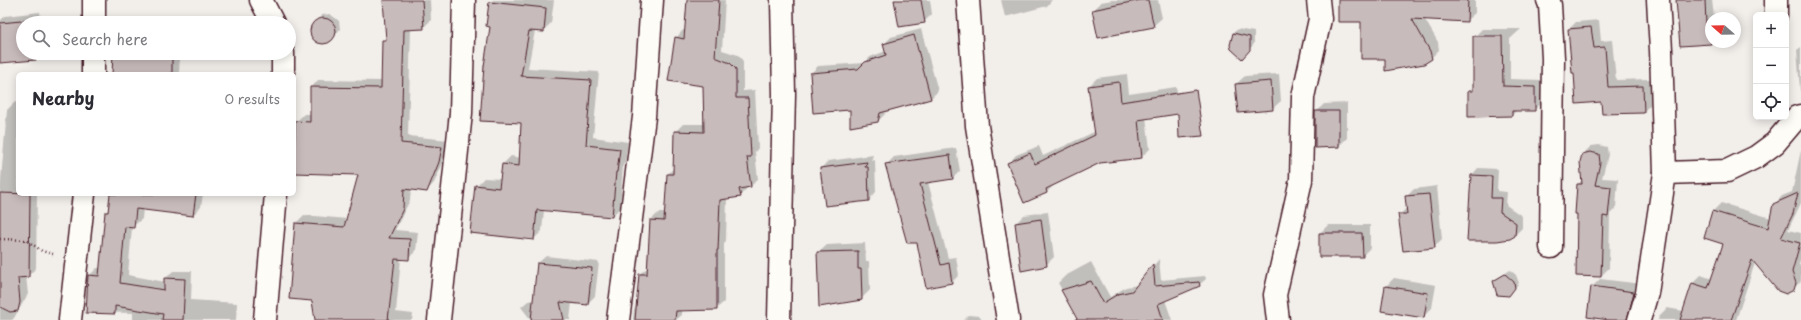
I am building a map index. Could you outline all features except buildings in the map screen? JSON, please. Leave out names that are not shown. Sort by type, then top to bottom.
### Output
[{"type":"street","points":[[94,0],[94,16]]},
{"type":"street","points":[[261,0],[269,16]]},
{"type":"street","points":[[439,320],[461,113],[464,0]]},
{"type":"street","points":[[618,320],[644,117],[652,0]]},
{"type":"street","points":[[778,320],[784,94],[782,0]]},
{"type":"street","points":[[968,0],[977,126],[1008,320]]},
{"type":"street","points":[[1278,320],[1275,295],[1301,180],[1303,97],[1320,19],[1318,0]]},
{"type":"street","points":[[1548,0],[1550,5],[1553,58],[1551,247]]},
{"type":"street","points":[[1639,320],[1647,294],[1665,173],[1658,0]]},
{"type":"street","points":[[1776,0],[1776,12]]},
{"type":"street","points":[[93,60],[93,72]]},
{"type":"street","points":[[283,60],[283,72]]},
{"type":"street","points":[[1665,173],[1727,171],[1756,158],[1775,143],[1797,117],[1801,116]]},
{"type":"street","points":[[1775,143],[1776,120]]},
{"type":"street","points":[[70,320],[84,196]]},
{"type":"street","points":[[265,320],[276,196]]},
{"type":"path","points":[[0,239],[26,240],[42,251],[58,256],[75,278]]}]
